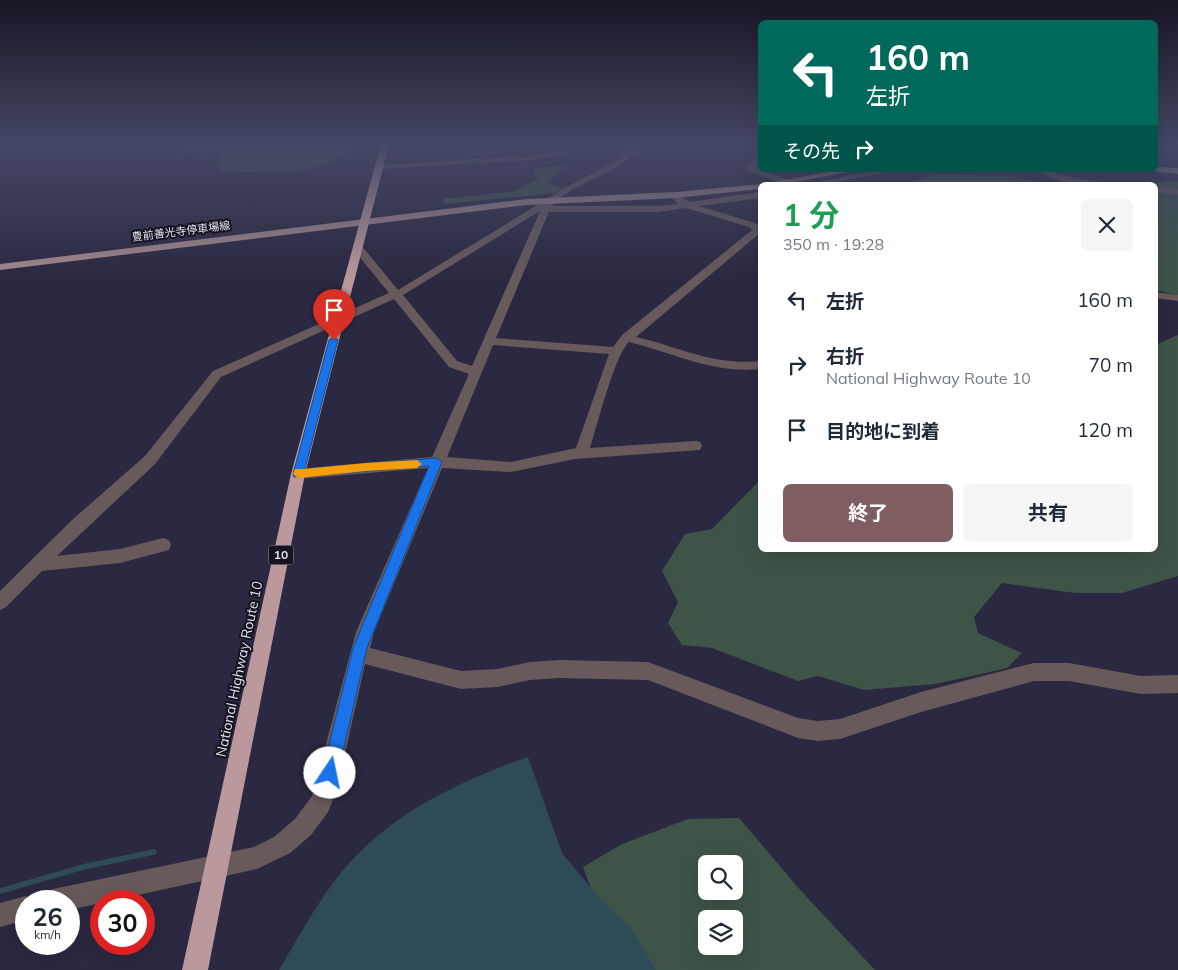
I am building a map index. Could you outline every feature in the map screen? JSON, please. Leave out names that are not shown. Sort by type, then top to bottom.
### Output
[{"type":"highway","name":"National Highway Route 10","points":[[194,970],[217,868],[298,474],[374,189]]},
{"type":"main road","name":"豊前善光寺停車場線","points":[[0,266],[365,221],[549,204],[744,189]]},
{"type":"street","points":[[0,602],[35,565],[150,460],[217,374],[398,294],[574,189]]},
{"type":"street","points":[[549,204],[645,209],[689,206],[755,189]]},
{"type":"street","points":[[1158,189],[1178,192]]},
{"type":"street","points":[[577,454],[584,449],[616,351],[626,338],[758,231],[752,225],[689,206],[678,200],[674,195]]},
{"type":"street","points":[[80,896],[257,858],[270,852],[293,836],[313,815],[326,790],[358,654],[436,462],[549,204]]},
{"type":"street","points":[[358,248],[454,364],[460,368],[476,371]]},
{"type":"street","points":[[1158,295],[1178,298]]},
{"type":"street","points":[[626,338],[652,344],[718,366],[737,368],[758,365]]},
{"type":"street","points":[[489,341],[616,351]]},
{"type":"street","points":[[298,474],[436,462],[510,467],[577,454],[622,452],[649,447],[695,446]]},
{"type":"street","points":[[35,565],[120,556],[163,545]]},
{"type":"street","points":[[358,654],[461,680],[497,678],[530,671],[558,669],[648,671],[798,728],[818,731],[840,729],[921,702],[1034,672],[1069,672],[1141,685],[1178,684]]},
{"type":"street","points":[[0,915],[15,911]]},
{"type":"green space","points":[[519,189],[562,189],[555,193],[445,204],[443,199]]},
{"type":"green space","points":[[1158,189],[1178,189],[1178,295],[1158,291]]},
{"type":"green space","points":[[1178,335],[1178,576],[1122,593],[1075,593],[1002,583],[974,617],[978,633],[1022,653],[1007,668],[936,684],[864,690],[818,676],[798,681],[712,648],[682,645],[668,623],[678,602],[662,571],[685,534],[712,529],[758,482],[758,552],[1158,552],[1158,344]]},
{"type":"green space","points":[[739,818],[802,892],[875,970],[653,970],[595,900],[583,867],[622,844],[688,819]]},
{"type":"water","points":[[528,757],[562,853],[597,895],[632,929],[656,970],[279,970],[333,883],[352,860],[373,840],[396,821],[446,791]]},
{"type":"waterway","points":[[0,891],[83,867],[154,852]]},
{"type":"slow traffic","points":[[299,471],[298,474],[417,464]]},
{"type":"route","points":[[330,773],[351,681],[365,632],[436,462],[298,474],[334,340]]}]
